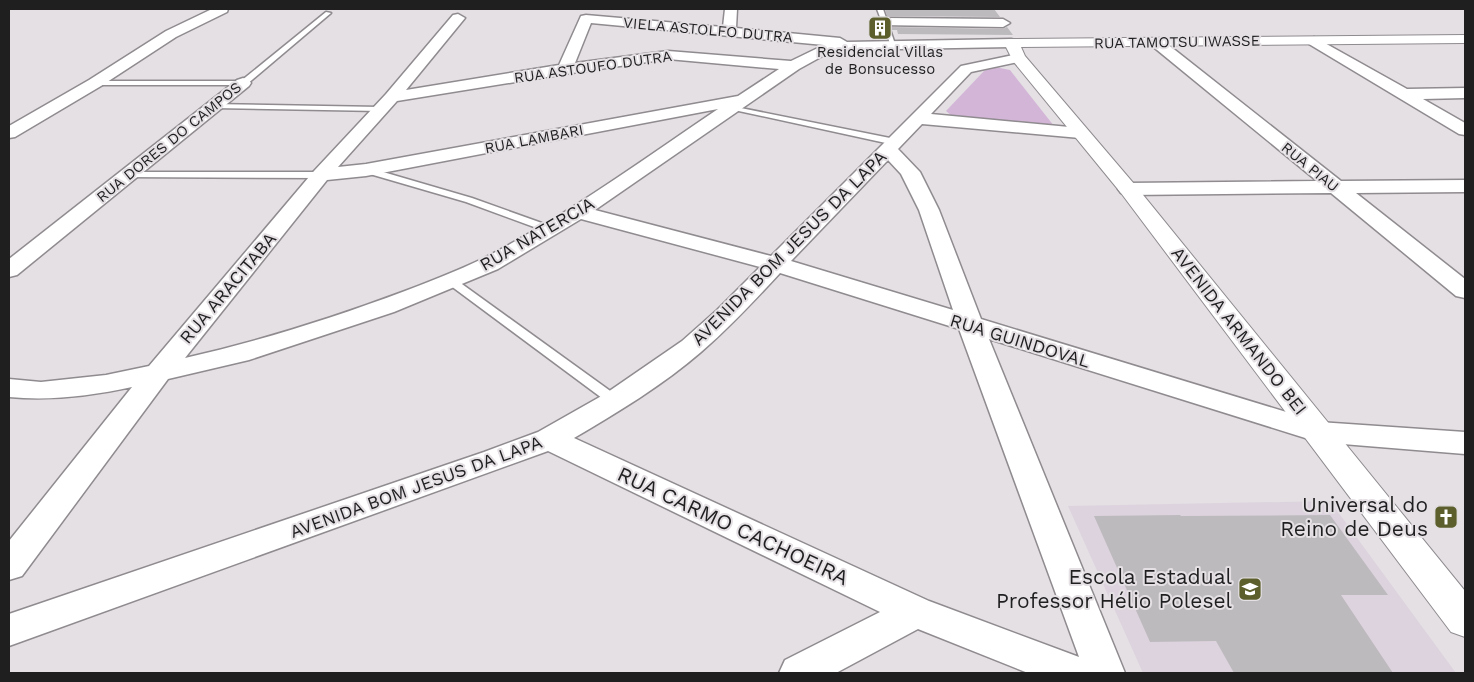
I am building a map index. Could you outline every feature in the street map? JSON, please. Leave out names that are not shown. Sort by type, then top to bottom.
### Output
[{"type":"street","points":[[9,133],[95,83],[171,34],[222,9]]},
{"type":"street","points":[[729,33],[731,9]]},
{"type":"street","name":"RUA ARACITABA","points":[[9,566],[157,374],[322,175],[458,18]]},
{"type":"street","name":"VIELA ASTOLFO DUTRA","points":[[565,69],[586,19],[892,46]]},
{"type":"street","points":[[885,22],[1011,42]]},
{"type":"street","name":"RUA TAMOTSU IWASSE","points":[[892,46],[964,57],[1011,42],[1465,39]]},
{"type":"street","points":[[1314,41],[1465,130]]},
{"type":"street","points":[[964,57],[1011,42]]},
{"type":"street","name":"AVENIDA ARMANDO BEI","points":[[1011,42],[1080,133],[1128,190],[1465,620]]},
{"type":"street","name":"RUA PIAU","points":[[1156,42],[1465,291]]},
{"type":"street","name":"RUA NATERCIA","points":[[9,388],[41,391],[65,390],[157,374],[240,354],[309,334],[385,307],[490,264],[578,212],[702,130],[794,66],[824,49],[835,47],[892,46]]},
{"type":"street","name":"RUA ASTOUFO DUTRA","points":[[386,103],[565,69],[668,55],[794,66]]},
{"type":"street","name":"AVENIDA BOM JESUS DA LAPA","points":[[9,630],[494,460],[549,439],[616,401],[691,347],[776,264],[918,118],[964,57]]},
{"type":"street","name":"RUA DORES DO CAMPOS","points":[[9,270],[242,83]]},
{"type":"street","points":[[1404,94],[1465,93]]},
{"type":"street","name":"RUA LAMBARI","points":[[322,175],[366,170],[668,114],[740,103]]},
{"type":"street","points":[[668,114],[702,130]]},
{"type":"street","points":[[918,118],[1080,133]]},
{"type":"street","points":[[891,145],[910,172],[929,210],[971,326],[1105,673]]},
{"type":"street","points":[[1128,190],[1465,186]]},
{"type":"street","name":"RUA GUINDOVAL","points":[[578,212],[776,264],[1318,432],[1465,443]]},
{"type":"street","name":"RUA CARMO CACHOEIRA","points":[[549,439],[916,612],[1072,673]]},
{"type":"street","points":[[799,673],[916,612]]},
{"type":"lane","points":[[880,9],[892,46]]},
{"type":"lane","name":"RUA DORES DO CAMPOS","points":[[242,83],[328,13]]},
{"type":"lane","points":[[95,83],[242,83]]},
{"type":"lane","points":[[214,106],[386,103]]},
{"type":"lane","points":[[740,103],[891,145]]},
{"type":"lane","points":[[366,170],[469,200],[549,229]]},
{"type":"lane","points":[[126,176],[322,175]]},
{"type":"lane","points":[[451,281],[616,401]]},
{"type":"shaded area","points":[[995,67],[1010,70],[1054,126],[965,120],[952,116],[946,111],[984,71]]},
{"type":"shaded area","name":"Escola Estadual Professor Hélio Polesel","points":[[1330,501],[1456,673],[1143,673],[1068,506]]},
{"type":"building","points":[[885,9],[994,9],[1000,17],[887,16]]},
{"type":"building","points":[[891,27],[1003,29],[1007,27],[1013,35],[898,34],[897,30],[892,30]]},
{"type":"building","name":"Escola Estadual Professor Hélio Polesel","points":[[1330,515],[1388,595],[1341,595],[1393,673],[1234,673],[1216,641],[1150,642],[1094,516]]},
{"type":"place","name":"Residencial Villas de Bonsucesso","points":[[880,28]]},
{"type":"place","name":"Universal do Reino de Deus","points":[[1446,517]]},
{"type":"place","name":"Escola Estadual Professor Hélio Polesel","points":[[1250,589]]}]
